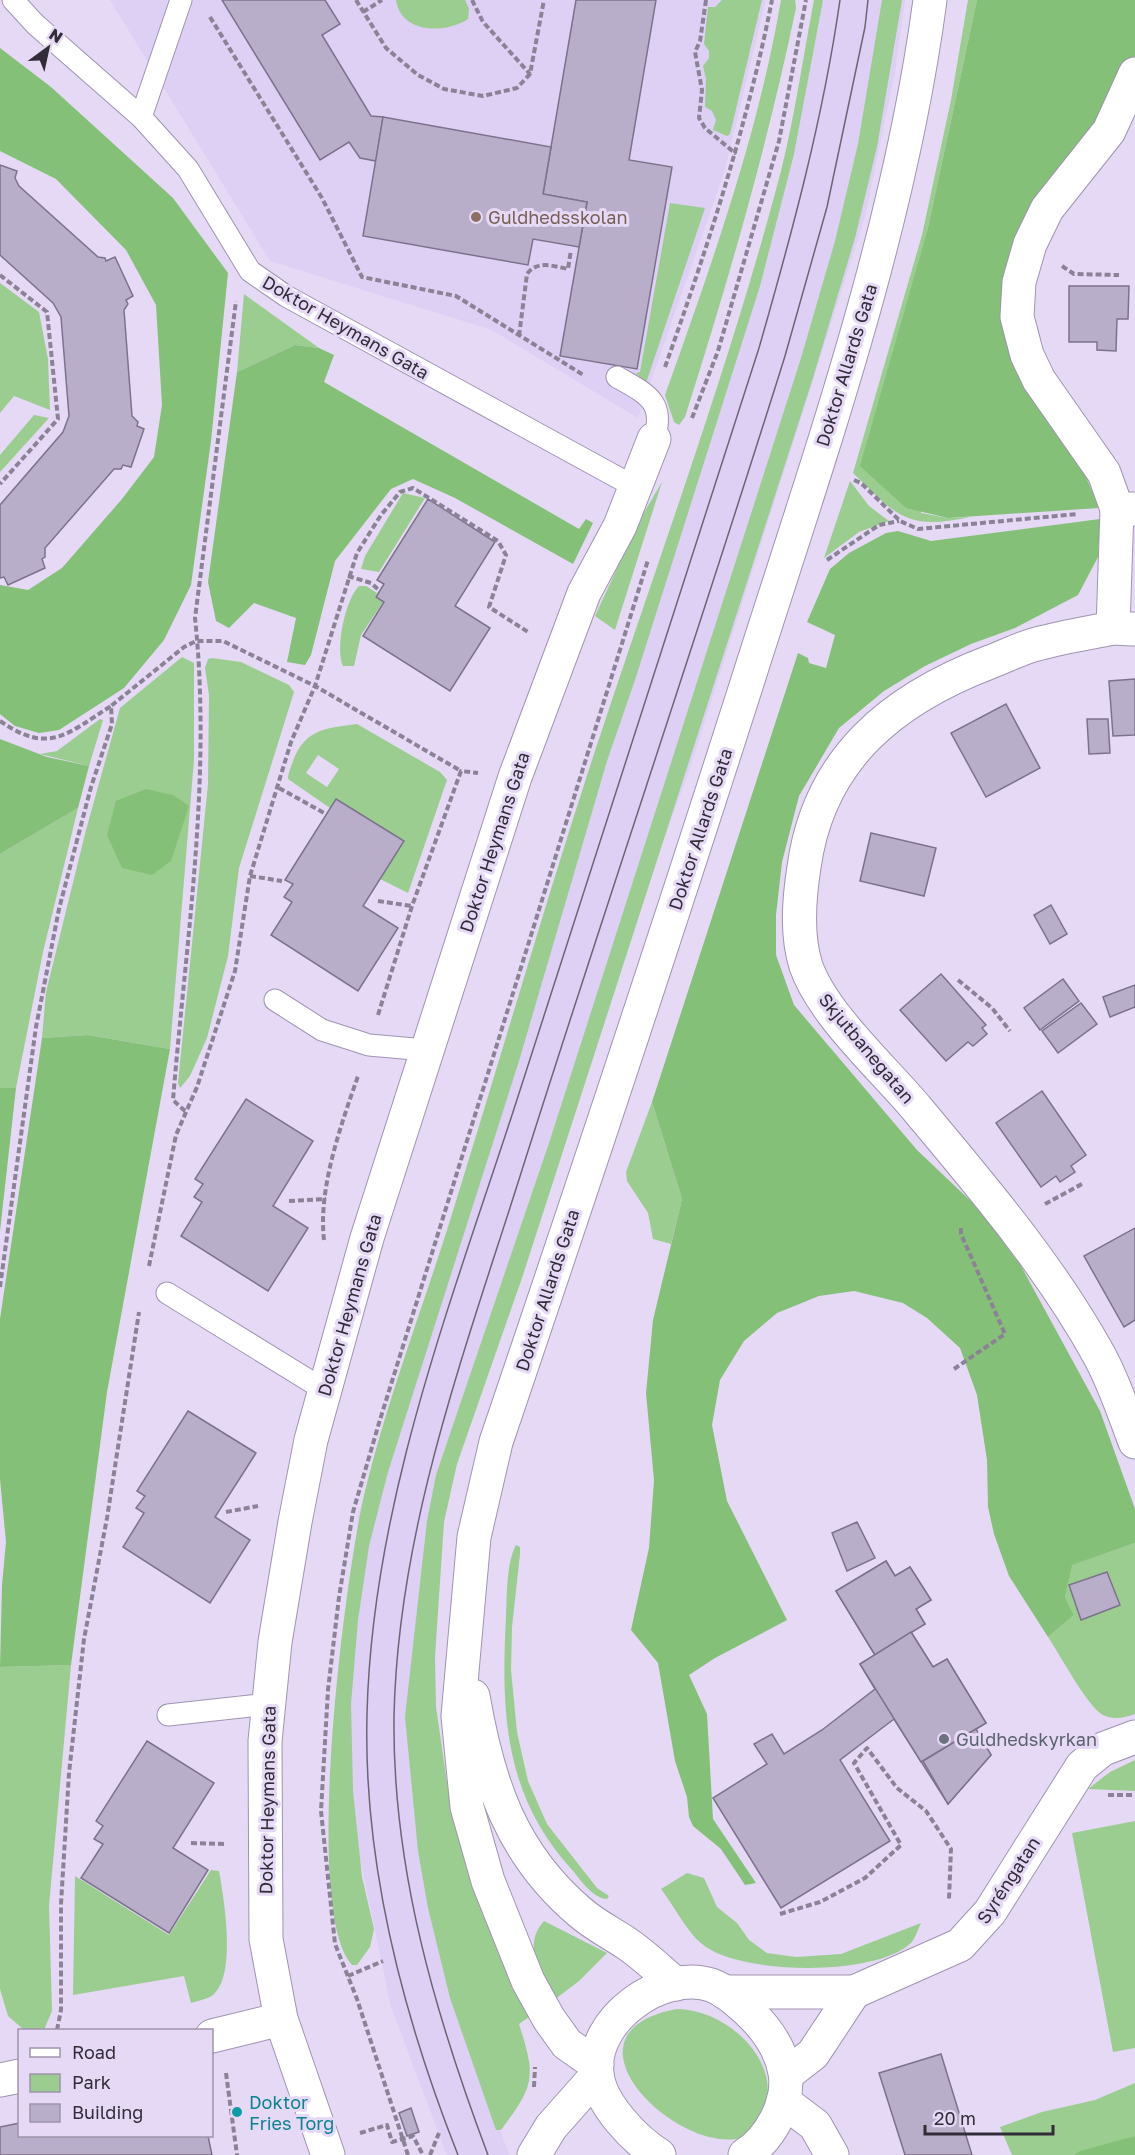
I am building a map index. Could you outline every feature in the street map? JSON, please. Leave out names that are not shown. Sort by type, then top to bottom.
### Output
[{"type":"street","name":"Doktor Allards Gata","points":[[659,2155],[634,2136],[621,2120],[597,2070],[567,2044],[549,2019],[513,1948],[488,1881],[467,1807],[460,1763],[458,1716],[474,1537],[493,1453],[669,923],[813,477],[891,210],[922,64],[930,0]]},
{"type":"street","points":[[1124,628],[1126,509],[1104,472],[1038,380],[1027,355],[1017,317],[1022,273],[1030,244],[1047,209],[1109,131],[1133,84]]},
{"type":"street","name":"Doktor Heymans Gata","points":[[328,2155],[282,2019],[266,1939],[264,1800],[269,1704],[275,1642],[310,1440],[326,1391],[358,1269],[426,1050],[532,728],[584,593],[620,526],[654,439]]},
{"type":"street","name":"Skjutbanegatan","points":[[1124,628],[1035,644],[936,684],[889,715],[869,733],[835,778],[815,822],[807,848],[800,894],[801,934],[806,966],[818,990],[845,1026],[976,1179],[1067,1300],[1101,1358],[1135,1442]]},
{"type":"street","name":"Doktor Allards Gata","points":[[465,1654],[491,1777],[521,1845],[535,1867],[568,1901],[605,1930],[627,1943],[676,1984]]},
{"type":"street","name":"Syréngatan","points":[[724,1992],[854,1992],[960,1945],[990,1912],[1082,1766],[1103,1749],[1135,1737]]},
{"type":"street","points":[[534,2155],[551,2127],[597,2070],[606,2036],[623,2011],[656,1989],[676,1984],[702,1984],[724,1992],[755,2018],[768,2034],[781,2058],[784,2088],[776,2120],[765,2137],[745,2155]]},
{"type":"street","points":[[784,2088],[813,2054],[854,1992]]},
{"type":"street","points":[[218,2048],[282,2019]]},
{"type":"street","points":[[0,2080],[18,2076]]},
{"type":"street","points":[[784,2088],[814,2125],[832,2155]]},
{"type":"lane","name":"Doktor Heymans Gata","points":[[13,0],[35,24],[141,117],[188,170],[250,271],[286,296],[635,488]]},
{"type":"lane","points":[[141,117],[181,0]]},
{"type":"lane","points":[[617,377],[645,393],[654,403],[659,422],[654,439]]},
{"type":"lane","points":[[275,1000],[322,1030],[369,1045],[426,1050]]},
{"type":"lane","points":[[167,1293],[326,1391]]},
{"type":"lane","points":[[168,1715],[269,1704]]},
{"type":"path","points":[[356,0],[386,48],[418,75],[444,89],[483,96],[517,88],[530,74],[544,0]]},
{"type":"path","points":[[363,12],[382,0]]},
{"type":"path","points":[[472,0],[483,22],[530,74]]},
{"type":"path","points":[[706,0],[700,41],[695,52],[702,90],[699,118],[705,128],[736,154]]},
{"type":"path","points":[[654,403],[736,154],[759,69],[772,0]]},
{"type":"path","points":[[689,428],[721,339],[779,141],[806,0]]},
{"type":"path","points":[[206,10],[322,198],[362,277],[456,296],[587,377]]},
{"type":"path","points":[[519,336],[527,274],[538,265],[568,269],[571,250]]},
{"type":"path","points":[[1061,265],[1074,274],[1119,275]]},
{"type":"path","points":[[185,1111],[172,1100],[196,843],[201,755],[195,618],[238,290],[250,271]]},
{"type":"path","points":[[0,275],[47,312],[58,419],[0,484]]},
{"type":"path","points":[[845,476],[861,483],[900,521],[918,529],[1126,509]]},
{"type":"path","points":[[147,1275],[176,1136],[197,1087],[235,971],[250,876],[279,788],[291,742],[315,686],[357,553],[381,515],[400,492],[413,488],[498,541],[506,555],[489,607],[528,633]]},
{"type":"path","points":[[824,562],[879,525],[900,521]]},
{"type":"path","points":[[408,2155],[333,1934],[321,1811],[328,1690],[353,1512],[651,551]]},
{"type":"path","points":[[348,576],[371,583],[380,591]]},
{"type":"path","points":[[0,721],[17,732],[39,739],[60,738],[111,706],[184,647],[197,642],[223,641],[315,686],[460,771]]},
{"type":"path","points":[[0,1287],[36,1027],[59,909],[91,787],[112,724],[111,706]]},
{"type":"path","points":[[279,788],[326,814]]},
{"type":"path","points":[[250,876],[282,881]]},
{"type":"path","points":[[378,901],[412,906]]},
{"type":"path","points":[[958,980],[992,1008],[1010,1031]]},
{"type":"path","points":[[954,1369],[1005,1334],[962,1234],[959,1193],[976,1179]]},
{"type":"path","points":[[1051,1201],[1083,1184]]},
{"type":"path","points":[[289,1201],[326,1199]]},
{"type":"path","points":[[57,2029],[61,2010],[61,1904],[69,1773],[84,1639],[107,1518],[140,1309]]},
{"type":"path","points":[[226,1512],[264,1505]]},
{"type":"path","points":[[780,1914],[820,1902],[865,1878],[901,1845],[854,1763],[867,1748],[897,1788],[926,1811],[951,1849],[949,1901]]},
{"type":"path","points":[[191,1843],[233,1844]]},
{"type":"path","points":[[348,1976],[383,1961]]},
{"type":"path","points":[[218,2048],[237,2155]]},
{"type":"path","points":[[430,2155],[439,2133]]},
{"type":"shaded area","name":"Guldhedsskolan","points":[[110,0],[766,0],[724,173],[638,418],[492,330],[270,261]]},
{"type":"shaded area","points":[[823,0],[905,0],[895,72],[865,217],[690,768],[547,1159],[459,1440],[429,1582],[411,1713],[498,2124],[509,2155],[447,2155],[391,2007],[342,1772],[358,1516],[781,198]]},
{"type":"green space","points":[[396,0],[465,0],[469,9],[468,19],[448,27],[425,28],[406,19]]},
{"type":"green space","points":[[722,0],[762,0],[730,134],[727,136],[713,130],[716,120],[712,111],[705,107],[706,79],[703,66],[709,58],[709,51],[704,44],[708,7],[715,7]]},
{"type":"green space","points":[[781,0],[795,0],[796,8],[785,60],[746,214],[685,417],[679,425],[674,422],[665,395],[732,200],[760,101]]},
{"type":"green space","points":[[814,0],[823,0],[794,154],[760,286],[635,680],[607,761],[519,1061],[388,1472],[369,1546],[358,1620],[351,1704],[353,1791],[362,1877],[374,1929],[370,1947],[357,1965],[352,1965],[337,1932],[330,1878],[329,1811],[332,1737],[339,1661],[365,1491],[383,1424],[448,1227],[574,816],[739,319],[786,150]]},
{"type":"green space","points":[[882,0],[902,0],[877,147],[855,238],[812,381],[522,1278],[457,1464],[444,1522],[435,1657],[436,1707],[449,1796],[469,1870],[532,2015],[519,2024],[530,2069],[526,2091],[501,2130],[496,2130],[450,1998],[428,1908],[418,1851],[405,1717],[427,1521],[436,1475],[549,1143],[801,358],[835,241],[858,144]]},
{"type":"green space","points":[[968,0],[977,0],[927,232],[921,513],[948,518],[970,517],[949,521],[917,521],[893,510],[853,473],[922,235],[951,100]]},
{"type":"green space","points":[[977,0],[1135,0],[1135,59],[1007,288],[1099,508],[948,518],[906,508],[860,466],[927,232]]},
{"type":"green space","points":[[0,48],[51,87],[173,198],[228,273],[211,441],[191,585],[164,640],[124,688],[59,730],[39,733],[15,726],[0,714],[0,585],[28,590],[62,568],[122,499],[154,457],[162,405],[156,305],[126,250],[56,179],[0,151]]},
{"type":"green space","points":[[670,203],[705,208],[646,383],[636,373],[640,372]]},
{"type":"green space","points":[[0,283],[39,312],[48,359],[50,410],[14,396],[0,413]]},
{"type":"green space","points":[[244,294],[319,348],[295,345],[237,372]]},
{"type":"green space","points":[[295,345],[319,348],[334,355],[324,382],[579,529],[586,519],[593,523],[573,564],[455,498],[413,479],[391,489],[335,561],[311,655],[305,665],[287,662],[296,618],[254,603],[229,628],[216,621],[208,582],[237,372]]},
{"type":"green space","points":[[34,415],[49,418],[0,472],[0,455]]},
{"type":"green space","points":[[850,481],[869,506],[889,521],[859,532],[824,558]]},
{"type":"green space","points":[[662,482],[615,630],[595,616],[639,521]]},
{"type":"green space","points":[[403,493],[425,498],[379,572],[361,569],[365,556]]},
{"type":"green space","points":[[1100,519],[1098,557],[1078,595],[1015,628],[971,644],[925,666],[884,691],[839,728],[799,796],[782,862],[776,915],[776,955],[794,1005],[917,1150],[978,1208],[1021,1266],[1100,1411],[1135,1509],[1135,1543],[1072,1565],[1065,1597],[1074,1615],[1048,1637],[1009,1576],[994,1534],[988,1507],[987,1460],[977,1395],[960,1348],[927,1318],[903,1303],[854,1291],[819,1296],[777,1313],[744,1341],[720,1380],[712,1425],[727,1501],[787,1620],[715,1658],[689,1675],[707,1714],[713,1819],[756,1883],[745,1885],[721,1849],[693,1826],[689,1817],[687,1797],[675,1761],[658,1663],[631,1630],[649,1548],[654,1480],[646,1393],[653,1320],[682,1199],[652,1102],[798,653],[808,658],[809,663],[826,668],[835,635],[807,622],[830,569],[849,553],[886,533],[898,531],[931,541]]},
{"type":"green space","points":[[359,586],[366,586],[377,593],[375,597],[383,602],[361,635],[354,666],[343,666],[340,648],[343,625],[349,602]]},
{"type":"green space","points":[[182,657],[194,663],[194,760],[170,1049],[88,1035],[42,1038],[46,992],[86,830],[120,708]]},
{"type":"green space","points":[[208,659],[241,662],[289,685],[294,692],[239,868],[228,956],[207,1038],[190,1076],[180,1088],[178,1083],[208,784],[209,695],[205,668]]},
{"type":"green space","points":[[100,719],[103,720],[89,766],[40,754],[57,751]]},
{"type":"green space","points":[[357,724],[440,772],[447,780],[408,893],[380,879],[403,841],[337,799],[330,808],[288,779],[298,750],[310,736],[326,729]],"holes":[[[318,755],[339,769],[327,787],[306,773]]]},
{"type":"green space","points":[[0,739],[47,757],[89,766],[78,808],[0,854]]},
{"type":"green space","points":[[146,789],[173,795],[189,806],[171,861],[152,875],[122,868],[107,835],[116,801]]},
{"type":"green space","points":[[78,808],[43,952],[16,1088],[0,1088],[0,854]]},
{"type":"green space","points":[[88,1035],[170,1049],[107,1392],[71,1665],[0,1667],[2,1585],[6,1542],[0,1479],[0,1319],[42,1038]]},
{"type":"green space","points":[[0,1088],[16,1088],[0,1231]]},
{"type":"green space","points":[[652,1102],[682,1199],[671,1244],[653,1239],[648,1213],[627,1181],[626,1172]]},
{"type":"green space","points":[[1135,1543],[1135,1714],[1111,1718],[1103,1715],[1090,1702],[1048,1637],[1074,1615],[1065,1597],[1071,1565]]},
{"type":"green space","points":[[516,1545],[520,1547],[520,1554],[512,1627],[511,1670],[517,1732],[528,1781],[547,1824],[597,1888],[609,1896],[607,1899],[597,1896],[588,1889],[550,1843],[520,1783],[512,1752],[507,1720],[505,1653],[508,1580],[510,1561]]},
{"type":"green space","points":[[71,1665],[49,1906],[52,2011],[44,2029],[23,2029],[8,2016],[0,1989],[0,1667]]},
{"type":"green space","points":[[1135,1760],[1135,1791],[1088,1789],[1110,1772]]},
{"type":"green space","points":[[1135,1821],[1135,2048],[1113,2052],[1072,1833]]},
{"type":"green space","points":[[211,1870],[219,1871],[227,1936],[225,1971],[213,1995],[191,2003],[184,1976],[73,1995],[75,1876],[169,1935]]},
{"type":"green space","points":[[687,1873],[704,1878],[717,1907],[737,1923],[749,1940],[767,1953],[796,1957],[841,1954],[921,1923],[911,1943],[893,1954],[869,1962],[810,1968],[749,1963],[725,1956],[706,1947],[699,1942],[682,1920],[661,1889]]},
{"type":"green space","points":[[544,1921],[607,1953],[579,1981],[554,2000],[539,1970],[534,1950],[537,1931]]},
{"type":"green space","points":[[677,2009],[701,2013],[723,2023],[742,2037],[757,2056],[766,2076],[767,2097],[760,2118],[742,2138],[715,2138],[686,2128],[659,2111],[637,2088],[625,2064],[625,2041],[641,2022]]},
{"type":"green space","points":[[1135,2083],[1135,2136],[1074,2155],[1012,2155],[1000,2127],[1042,2112],[1095,2100]]},
{"type":"green space","points":[[1135,2136],[1135,2155],[1074,2155],[1080,2151]]},
{"type":"building","points":[[222,0],[325,0],[340,24],[322,35],[371,116],[383,117],[376,161],[360,158],[349,142],[320,160]]},
{"type":"building","points":[[576,0],[656,0],[629,160],[672,167],[637,369],[560,356],[587,202],[543,194]]},
{"type":"building","points":[[383,117],[551,147],[543,194],[587,202],[579,247],[533,239],[528,265],[363,236]]},
{"type":"building","points":[[0,165],[17,171],[15,178],[19,186],[98,257],[105,258],[106,261],[115,257],[133,296],[126,300],[128,304],[124,310],[132,416],[138,422],[137,426],[144,429],[131,467],[123,465],[121,469],[114,469],[45,548],[45,557],[42,559],[45,568],[8,585],[4,577],[0,578],[0,505],[63,432],[69,416],[61,317],[53,303],[0,255]]},
{"type":"building","points":[[1069,286],[1129,286],[1128,319],[1117,319],[1116,351],[1097,350],[1097,342],[1069,342]]},
{"type":"building","points":[[428,499],[495,542],[455,606],[490,628],[450,691],[363,636],[384,602],[376,597],[384,584],[377,580]]},
{"type":"building","points":[[1135,679],[1135,735],[1113,736],[1109,681]]},
{"type":"building","points":[[1006,704],[1040,768],[986,797],[951,733]]},
{"type":"building","points":[[1087,719],[1108,719],[1110,753],[1089,754]]},
{"type":"building","points":[[336,799],[404,841],[363,906],[398,928],[358,991],[271,935],[292,902],[284,897],[293,884],[285,880]]},
{"type":"building","points":[[871,833],[936,848],[924,896],[860,881]]},
{"type":"building","points":[[1051,905],[1067,934],[1050,944],[1034,915]]},
{"type":"building","points":[[941,974],[986,1025],[982,1028],[987,1034],[973,1046],[968,1042],[946,1061],[900,1010]]},
{"type":"building","points":[[1063,979],[1079,1001],[1040,1030],[1024,1008]]},
{"type":"building","points":[[1135,985],[1135,1007],[1110,1017],[1103,997]]},
{"type":"building","points":[[1081,1003],[1097,1024],[1058,1053],[1042,1031]]},
{"type":"building","points":[[1042,1091],[1086,1155],[1071,1166],[1075,1172],[1060,1182],[1056,1176],[1041,1187],[996,1123]]},
{"type":"building","points":[[246,1099],[313,1141],[273,1206],[308,1228],[268,1291],[181,1236],[202,1202],[194,1197],[203,1184],[195,1179]]},
{"type":"building","points":[[1135,1228],[1135,1320],[1124,1327],[1084,1256]]},
{"type":"building","points":[[188,1411],[256,1453],[215,1517],[250,1540],[210,1603],[123,1547],[144,1513],[136,1508],[145,1496],[137,1491]]},
{"type":"building","points":[[857,1522],[875,1558],[847,1571],[832,1533]]},
{"type":"building","name":"Guldhedskyrkan","points":[[886,1561],[895,1576],[910,1567],[931,1600],[916,1609],[925,1624],[911,1632],[933,1667],[947,1659],[986,1723],[976,1729],[991,1755],[948,1804],[894,1719],[840,1760],[890,1841],[781,1908],[713,1798],[767,1764],[754,1744],[772,1734],[784,1754],[822,1730],[875,1689],[860,1664],[875,1655],[836,1591]]},
{"type":"building","points":[[886,1561],[895,1576],[910,1567],[931,1600],[916,1609],[925,1624],[875,1655],[836,1591]]},
{"type":"building","points":[[1107,1572],[1120,1605],[1081,1620],[1069,1585]]},
{"type":"building","points":[[911,1632],[933,1667],[947,1659],[986,1723],[921,1762],[860,1664]]},
{"type":"building","points":[[976,1729],[991,1755],[948,1804],[923,1761]]},
{"type":"building","points":[[147,1741],[214,1783],[173,1848],[208,1870],[169,1933],[81,1878],[103,1844],[94,1839],[103,1826],[96,1821]]},
{"type":"building","points":[[941,2054],[972,2155],[905,2155],[879,2073]]},
{"type":"building","points":[[411,2108],[419,2132],[407,2136],[399,2113]]},
{"type":"building","points":[[18,2123],[18,2137],[208,2137],[212,2155],[0,2155],[0,2127]]},
{"type":"tram line","points":[[458,2155],[420,2049],[404,1994],[390,1939],[372,1827],[367,1714],[372,1636],[383,1560],[418,1408],[440,1334],[759,348],[806,176],[825,88],[840,0]]},
{"type":"tram line","points":[[488,2155],[434,1994],[420,1940],[400,1829],[395,1773],[394,1716],[398,1646],[408,1576],[421,1507],[458,1371],[785,356],[827,207],[865,27],[868,0]]},
{"type":"place","name":"Guldhedsskolan","points":[[476,217]]},
{"type":"place","name":"Guldhedskyrkan","points":[[944,1739]]},
{"type":"place","name":"Doktor Fries Torg","points":[[237,2112]]}]
